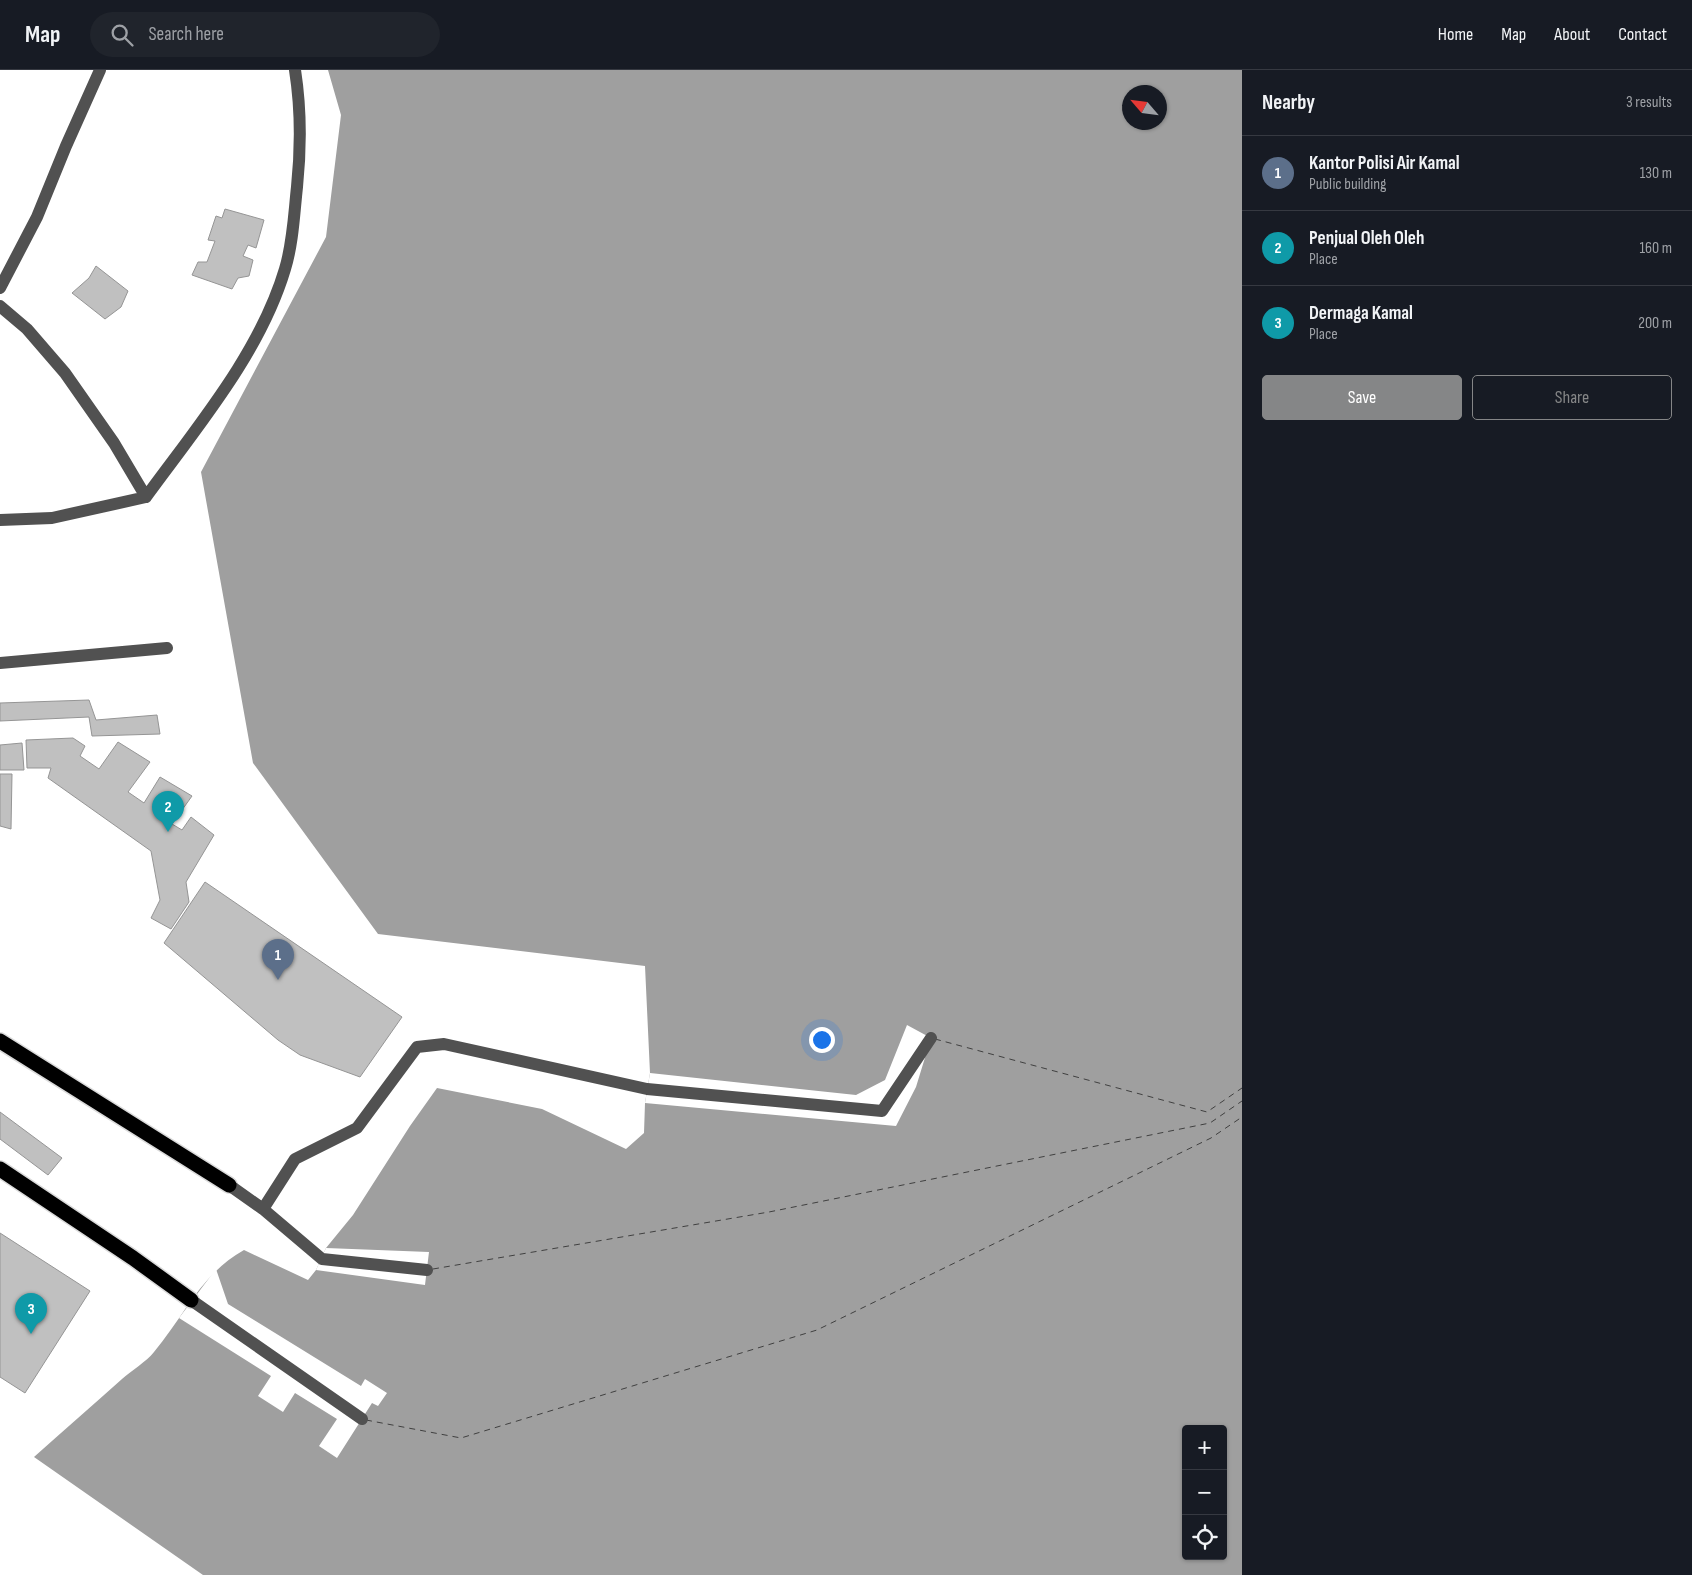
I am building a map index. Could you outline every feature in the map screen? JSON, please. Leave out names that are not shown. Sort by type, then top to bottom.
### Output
[{"type":"highway","points":[[0,1041],[229,1185]]},
{"type":"highway","points":[[0,1170],[133,1258],[191,1300]]},
{"type":"street","points":[[0,288],[37,217],[100,70]]},
{"type":"street","points":[[0,520],[52,518],[146,497],[247,354],[272,304],[285,268],[293,224],[299,164],[300,113],[295,70]]},
{"type":"street","points":[[0,306],[27,329],[65,373],[114,443],[146,497]]},
{"type":"street","points":[[0,663],[167,648]]},
{"type":"street","points":[[263,1209],[295,1159],[357,1128],[417,1047],[444,1044],[647,1089],[882,1111],[931,1038]]},
{"type":"street","points":[[229,1185],[263,1209],[322,1258],[427,1270]]},
{"type":"street","points":[[191,1300],[362,1419]]},
{"type":"shaded area","points":[[328,70],[1242,70],[1242,1575],[203,1575],[34,1457],[122,1379],[151,1356],[204,1284],[216,1271],[244,1250],[308,1280],[316,1270],[326,1248],[353,1215],[410,1126],[437,1088],[542,1109],[626,1149],[644,1133],[645,1103],[650,1073],[645,966],[378,934],[253,763],[201,472],[326,237],[341,115]]},
{"type":"pier","points":[[907,1025],[931,1038],[916,1087],[896,1126],[645,1103],[650,1073],[856,1095],[885,1080]]},
{"type":"pier","points":[[326,1248],[429,1252],[425,1285],[316,1270]]},
{"type":"pier","points":[[216,1269],[228,1304],[361,1386],[365,1379],[387,1393],[378,1406],[372,1403],[337,1458],[319,1446],[337,1419],[295,1393],[283,1412],[258,1396],[271,1376],[179,1318]]},
{"type":"building","points":[[225,209],[264,220],[256,248],[248,245],[243,256],[253,260],[249,276],[238,278],[232,289],[192,275],[198,262],[207,262],[215,241],[208,240],[216,216],[222,218]]},
{"type":"building","points":[[96,266],[128,291],[121,307],[105,319],[72,293],[89,278]]},
{"type":"building","points":[[89,700],[96,720],[157,715],[160,734],[92,736],[89,717],[0,721],[0,703]]},
{"type":"building","points":[[73,738],[85,746],[80,756],[99,769],[118,742],[150,762],[128,792],[144,803],[160,777],[192,796],[172,824],[182,830],[191,817],[214,835],[186,882],[189,902],[171,929],[151,918],[160,900],[151,851],[48,778],[51,768],[27,768],[26,740]]},
{"type":"building","points":[[22,743],[24,770],[0,770],[0,745]]},
{"type":"building","points":[[0,774],[12,774],[11,829],[0,826]]},
{"type":"building","points":[[205,882],[402,1017],[360,1077],[300,1055],[278,1040],[164,943]]},
{"type":"building","points":[[0,1112],[62,1158],[48,1175],[0,1139]]},
{"type":"building","points":[[0,1233],[90,1291],[25,1393],[0,1377]]},
{"type":"ferry route","points":[[935,1039],[1207,1112],[1242,1088]]},
{"type":"ferry route","points":[[433,1269],[769,1212],[1210,1123],[1242,1101]]},
{"type":"ferry route","points":[[366,1420],[461,1438],[817,1330],[1211,1138],[1242,1117]]},
{"type":"place","name":"Penjual Oleh Oleh","points":[[168,832]]},
{"type":"place","name":"Kantor Polisi Air Kamal","points":[[278,980]]},
{"type":"place","name":"Dermaga Kamal","points":[[31,1334]]}]
